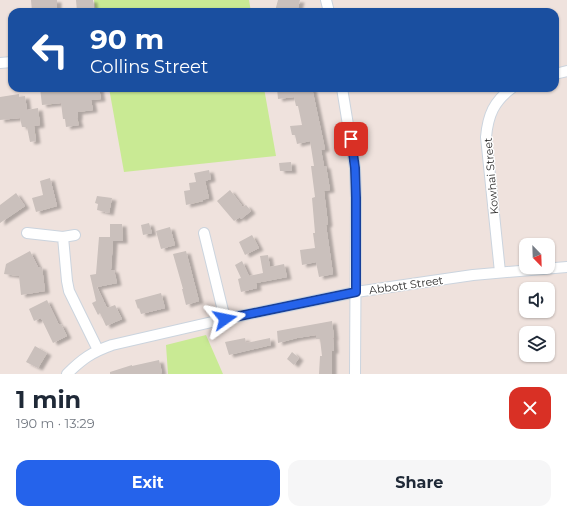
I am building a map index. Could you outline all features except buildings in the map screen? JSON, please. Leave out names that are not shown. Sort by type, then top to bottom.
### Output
[{"type":"street","points":[[343,92],[355,168],[355,374]]},
{"type":"street","name":"Kowhai Street","points":[[500,272],[486,137],[488,122],[493,109],[507,92]]},
{"type":"street","points":[[27,233],[63,237],[75,235]]},
{"type":"street","points":[[204,233],[225,319]]},
{"type":"street","points":[[63,237],[69,291],[98,350]]},
{"type":"street","name":"Abbott Street","points":[[67,374],[86,357],[98,350],[112,345],[225,319],[356,292],[473,275],[567,267]]},
{"type":"green space","points":[[94,0],[249,0],[250,8],[95,8]]},
{"type":"green space","points":[[110,92],[265,92],[276,156],[124,172]]},
{"type":"green space","points":[[206,335],[223,374],[168,374],[166,345]]},
{"type":"route","points":[[225,319],[356,292],[356,198],[355,168],[351,139]]}]
